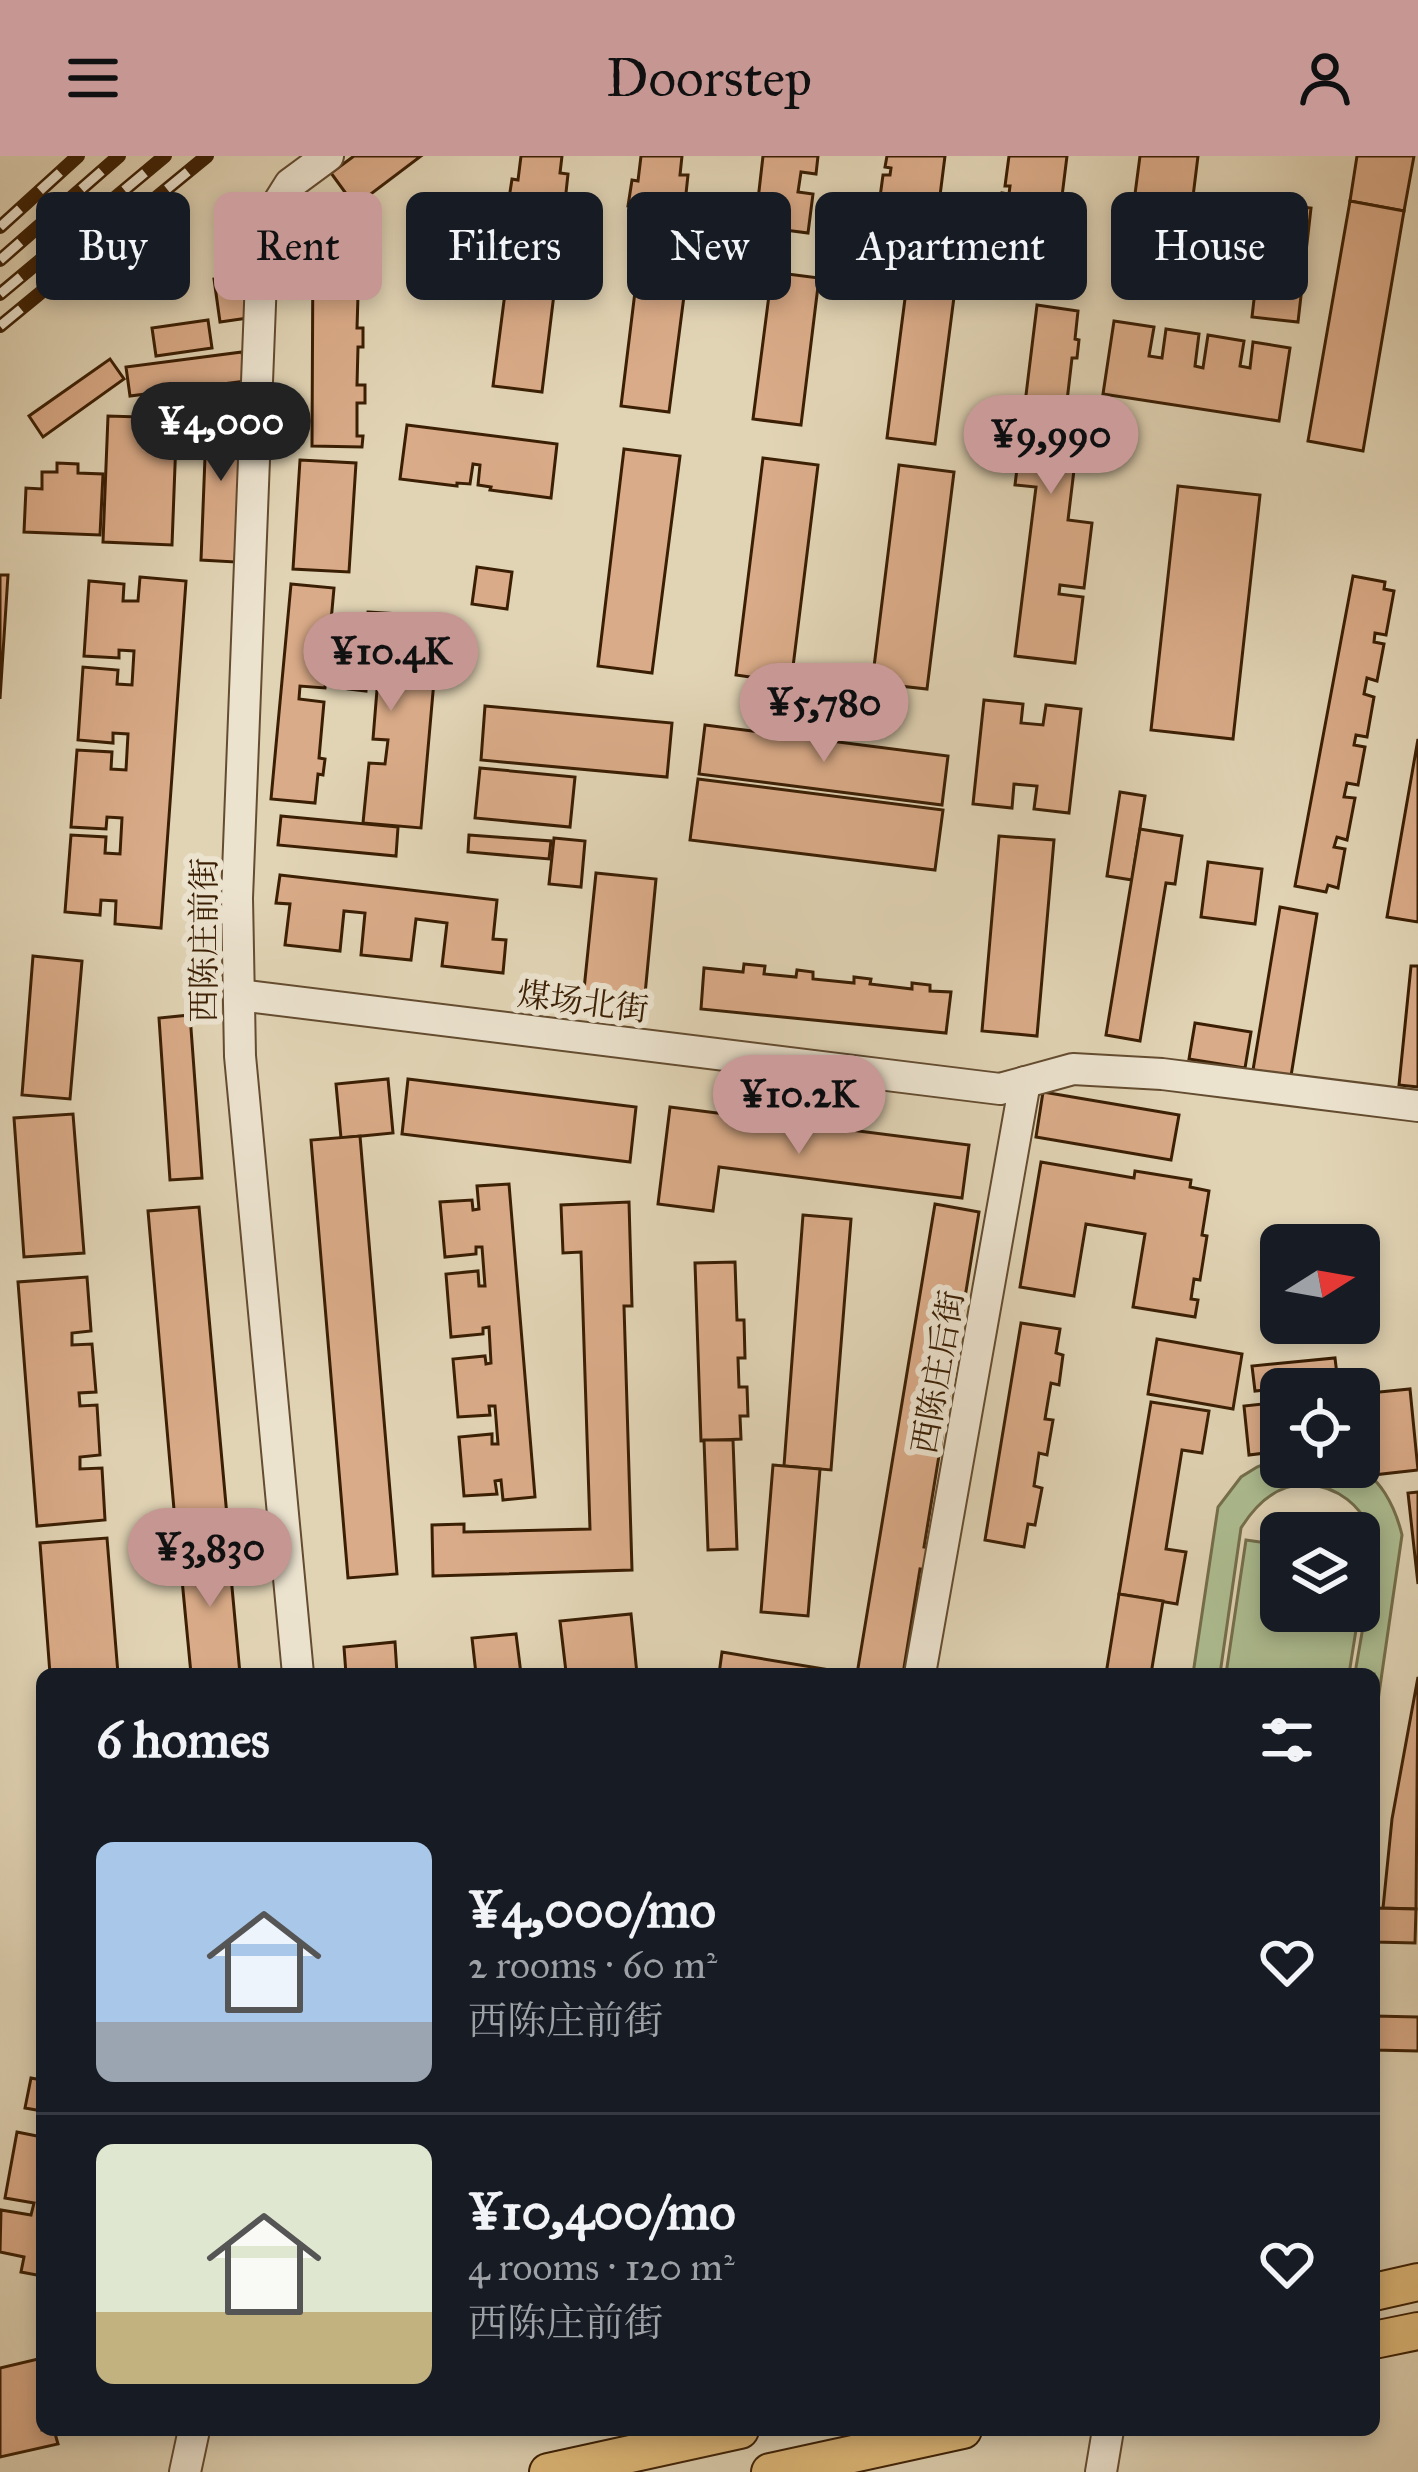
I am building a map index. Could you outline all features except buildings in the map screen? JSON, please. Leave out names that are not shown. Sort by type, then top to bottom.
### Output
[{"type":"main road","points":[[1380,2291],[1418,2282]]},
{"type":"main road","points":[[1380,2339],[1418,2331]]},
{"type":"main road","points":[[548,2472],[713,2436]]},
{"type":"main road","points":[[770,2472],[935,2436]]},
{"type":"street","name":"西陈庄前街","points":[[297,1668],[240,1056],[237,898],[262,226],[290,184],[328,156]]},
{"type":"street","name":"煤场北街","points":[[239,994],[1000,1089],[1073,1070],[1162,1074],[1418,1106]]},
{"type":"street","name":"西陈庄后街","points":[[921,1668],[1025,1082]]},
{"type":"street","points":[[185,2472],[193,2436]]},
{"type":"street","points":[[1101,2472],[1107,2436]]},
{"type":"green space","points":[[1260,1466],[1260,1488],[1287,1488],[1261,1503],[1241,1528],[1221,1668],[1194,1668],[1218,1507],[1241,1477]]},
{"type":"green space","points":[[1380,1487],[1402,1535],[1380,1687],[1380,1668],[1356,1668],[1362,1632],[1380,1632],[1380,1512],[1360,1512],[1324,1488]]},
{"type":"green space","points":[[1246,1540],[1260,1542],[1260,1632],[1356,1632],[1350,1668],[1227,1668]]},
{"type":"railway","points":[[0,227],[78,156]]},
{"type":"railway","points":[[0,260],[119,156]]},
{"type":"railway","points":[[0,294],[165,156]]},
{"type":"railway","points":[[0,326],[207,156]]}]
